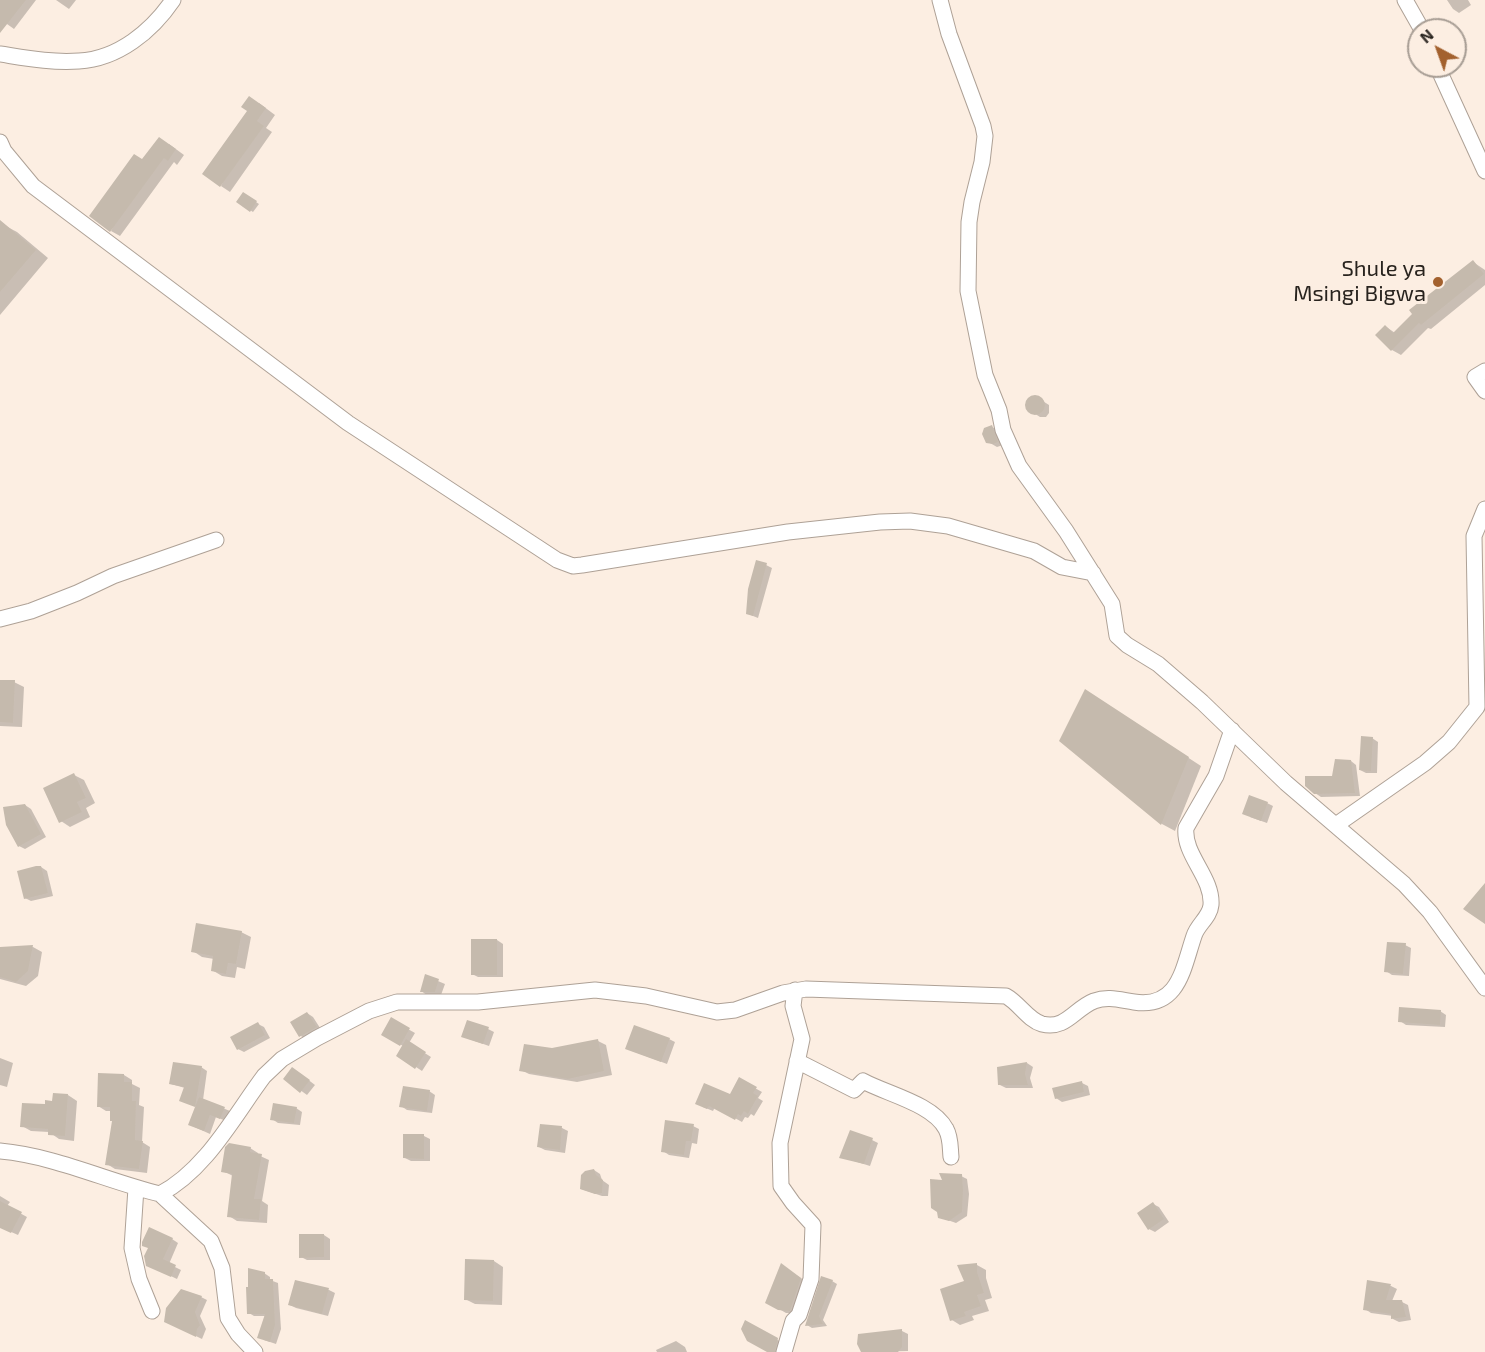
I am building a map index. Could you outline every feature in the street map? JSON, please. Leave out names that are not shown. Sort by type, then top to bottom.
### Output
[{"type":"street","points":[[0,54],[51,61],[81,61],[110,53],[140,38],[160,18],[173,0]]},
{"type":"street","points":[[940,0],[949,34],[981,118],[985,136],[982,162],[969,222],[968,291],[985,375],[999,410],[1003,430],[1019,466],[1052,510],[1112,603],[1118,636],[1127,645],[1158,664],[1232,730],[1286,783],[1404,884],[1430,912],[1485,988]]},
{"type":"street","points":[[1404,0],[1415,18]]},
{"type":"street","points":[[1442,78],[1485,171]]},
{"type":"street","points":[[0,142],[4,151],[33,186],[338,416],[557,560],[569,565],[582,566],[788,532],[910,521],[948,526],[1034,551],[1062,567],[1093,573]]},
{"type":"street","points":[[1485,371],[1475,377],[1485,391]]},
{"type":"street","points":[[1336,825],[1425,763],[1449,742],[1477,707],[1474,536],[1485,509]]},
{"type":"street","points":[[0,619],[31,611],[113,576],[216,540]]},
{"type":"street","points":[[160,1194],[176,1185],[208,1152],[264,1076],[275,1065],[326,1033],[384,1005],[411,1001],[478,1002],[595,990],[646,996],[717,1012],[735,1010],[795,990],[824,988],[914,994],[1006,996],[1015,1001],[1037,1022],[1058,1025],[1066,1022],[1082,1007],[1102,999],[1156,1002],[1173,989],[1183,975],[1194,934],[1210,910],[1210,891],[1191,852],[1185,832],[1188,822],[1216,776],[1232,730]]},
{"type":"street","points":[[784,1352],[793,1321],[799,1315],[811,1279],[813,1250],[813,1225],[781,1186],[780,1143],[802,1038],[793,1006],[795,990]]},
{"type":"street","points":[[797,1062],[854,1090],[864,1082],[927,1111],[940,1121],[947,1132],[951,1157]]},
{"type":"street","points":[[0,1151],[70,1167],[160,1194],[211,1241],[222,1268],[228,1318],[238,1334],[255,1352]]},
{"type":"street","points":[[136,1188],[132,1248],[139,1279],[152,1311]]},
{"type":"building","points":[[0,0],[26,0],[0,33]]},
{"type":"building","points":[[249,96],[266,108],[257,121],[264,126],[220,187],[202,174],[247,111],[241,107]]},
{"type":"building","points":[[159,137],[176,149],[168,161],[164,158],[110,232],[89,216],[134,154],[142,159]]},
{"type":"building","points":[[243,192],[257,201],[250,212],[236,202]]},
{"type":"building","points":[[0,220],[36,250],[0,292]]},
{"type":"building","points":[[1473,260],[1484,274],[1421,325],[1419,323],[1391,351],[1375,335],[1385,325],[1393,333],[1412,314],[1409,310]]},
{"type":"building","points":[[1035,395],[1042,398],[1045,405],[1042,412],[1035,415],[1028,412],[1025,405],[1028,398]]},
{"type":"building","points":[[992,425],[998,442],[993,444],[986,443],[982,434],[984,428]]},
{"type":"building","points":[[756,560],[767,563],[753,616],[746,614],[748,589]]},
{"type":"building","points":[[0,680],[15,680],[13,723],[0,722]]},
{"type":"building","points":[[1085,689],[1189,757],[1161,825],[1059,741]]},
{"type":"building","points":[[1361,736],[1373,737],[1371,771],[1359,770]]},
{"type":"building","points":[[1335,759],[1351,760],[1355,793],[1314,794],[1305,786],[1305,776],[1332,776]]},
{"type":"building","points":[[74,773],[86,798],[77,802],[82,812],[59,823],[43,788]]},
{"type":"building","points":[[1249,795],[1268,802],[1261,821],[1242,814]]},
{"type":"building","points":[[25,804],[41,834],[18,847],[6,825],[3,807]]},
{"type":"building","points":[[41,866],[48,893],[24,899],[17,871]]},
{"type":"building","points":[[1485,883],[1485,924],[1463,909]]},
{"type":"building","points":[[196,923],[242,931],[236,964],[228,963],[226,974],[211,971],[213,956],[191,952]]},
{"type":"building","points":[[471,939],[497,939],[497,975],[471,975]]},
{"type":"building","points":[[1387,942],[1406,943],[1403,974],[1384,972]]},
{"type":"building","points":[[33,945],[28,971],[16,982],[0,977],[0,947]]},
{"type":"building","points":[[425,974],[439,979],[435,992],[420,992]]},
{"type":"building","points":[[1399,1007],[1441,1010],[1440,1025],[1398,1022]]},
{"type":"building","points":[[307,1012],[317,1027],[299,1037],[290,1022]]},
{"type":"building","points":[[391,1017],[410,1028],[400,1046],[381,1035]]},
{"type":"building","points":[[467,1020],[489,1027],[483,1044],[461,1037]]},
{"type":"building","points":[[258,1022],[265,1035],[237,1050],[230,1037]]},
{"type":"building","points":[[634,1025],[670,1038],[661,1062],[625,1049]]},
{"type":"building","points":[[406,1039],[426,1052],[415,1069],[396,1056]]},
{"type":"building","points":[[598,1039],[604,1071],[568,1079],[519,1071],[524,1044],[552,1048]]},
{"type":"building","points":[[173,1062],[202,1066],[195,1107],[179,1101],[184,1087],[169,1084]]},
{"type":"building","points":[[1027,1062],[1025,1074],[1028,1085],[998,1085],[997,1067]]},
{"type":"building","points":[[292,1067],[310,1080],[300,1093],[283,1079]]},
{"type":"building","points":[[98,1073],[124,1074],[124,1082],[132,1082],[132,1101],[136,1101],[135,1140],[143,1141],[139,1169],[105,1165],[112,1121],[110,1121],[110,1107],[97,1107]]},
{"type":"building","points":[[739,1077],[757,1087],[753,1093],[758,1096],[748,1114],[744,1111],[741,1116],[738,1114],[735,1120],[709,1106],[707,1109],[695,1104],[704,1083],[730,1094]]},
{"type":"building","points":[[1082,1081],[1084,1092],[1055,1099],[1052,1088]]},
{"type":"building","points":[[403,1086],[430,1090],[427,1111],[399,1107]]},
{"type":"building","points":[[53,1093],[68,1094],[65,1136],[48,1135],[48,1129],[20,1127],[22,1103],[45,1104],[45,1100],[52,1101]]},
{"type":"building","points":[[199,1097],[225,1107],[220,1119],[210,1115],[204,1131],[188,1125]]},
{"type":"building","points":[[273,1103],[297,1107],[294,1123],[270,1120]]},
{"type":"building","points":[[665,1120],[694,1124],[691,1141],[686,1141],[684,1155],[661,1152]]},
{"type":"building","points":[[540,1124],[562,1126],[560,1150],[537,1147]]},
{"type":"building","points":[[850,1130],[873,1138],[864,1164],[839,1158]]},
{"type":"building","points":[[403,1134],[424,1134],[424,1159],[403,1158]]},
{"type":"building","points":[[229,1143],[251,1147],[250,1152],[262,1154],[254,1199],[261,1199],[259,1220],[227,1217],[232,1174],[221,1172],[225,1147]]},
{"type":"building","points":[[594,1169],[596,1175],[603,1180],[602,1193],[595,1194],[580,1189],[581,1175],[585,1171]]},
{"type":"building","points":[[939,1173],[962,1174],[962,1212],[949,1221],[938,1218],[937,1212],[931,1208],[930,1179],[942,1180]]},
{"type":"building","points":[[0,1201],[22,1212],[11,1233],[0,1228]]},
{"type":"building","points":[[1153,1202],[1164,1219],[1148,1230],[1137,1213]]},
{"type":"building","points":[[149,1227],[173,1238],[163,1259],[176,1265],[171,1277],[146,1266],[144,1256],[148,1248],[142,1246],[142,1242]]},
{"type":"building","points":[[299,1234],[324,1234],[324,1257],[299,1258]]},
{"type":"building","points":[[465,1259],[494,1260],[493,1301],[464,1300]]},
{"type":"building","points":[[781,1263],[801,1278],[790,1311],[778,1310],[765,1303]]},
{"type":"building","points":[[977,1263],[977,1272],[984,1293],[977,1295],[981,1306],[964,1312],[966,1316],[950,1321],[940,1289],[964,1281],[957,1265]]},
{"type":"building","points":[[248,1268],[265,1272],[265,1279],[273,1279],[275,1325],[270,1342],[257,1338],[265,1314],[247,1314]]},
{"type":"building","points":[[821,1276],[833,1280],[819,1316],[823,1324],[805,1326]]},
{"type":"building","points":[[295,1280],[329,1288],[322,1314],[288,1305]]},
{"type":"building","points":[[1367,1280],[1391,1284],[1386,1300],[1402,1300],[1406,1317],[1391,1319],[1391,1314],[1363,1310]]},
{"type":"building","points":[[181,1289],[202,1296],[195,1312],[200,1325],[196,1337],[164,1322],[166,1308]]},
{"type":"building","points":[[745,1320],[778,1338],[775,1352],[767,1352],[747,1341],[741,1329]]},
{"type":"building","points":[[902,1329],[902,1347],[898,1352],[861,1352],[857,1344],[858,1334]]},
{"type":"place","name":"Shule ya Msingi Bigwa","points":[[1438,282]]}]
